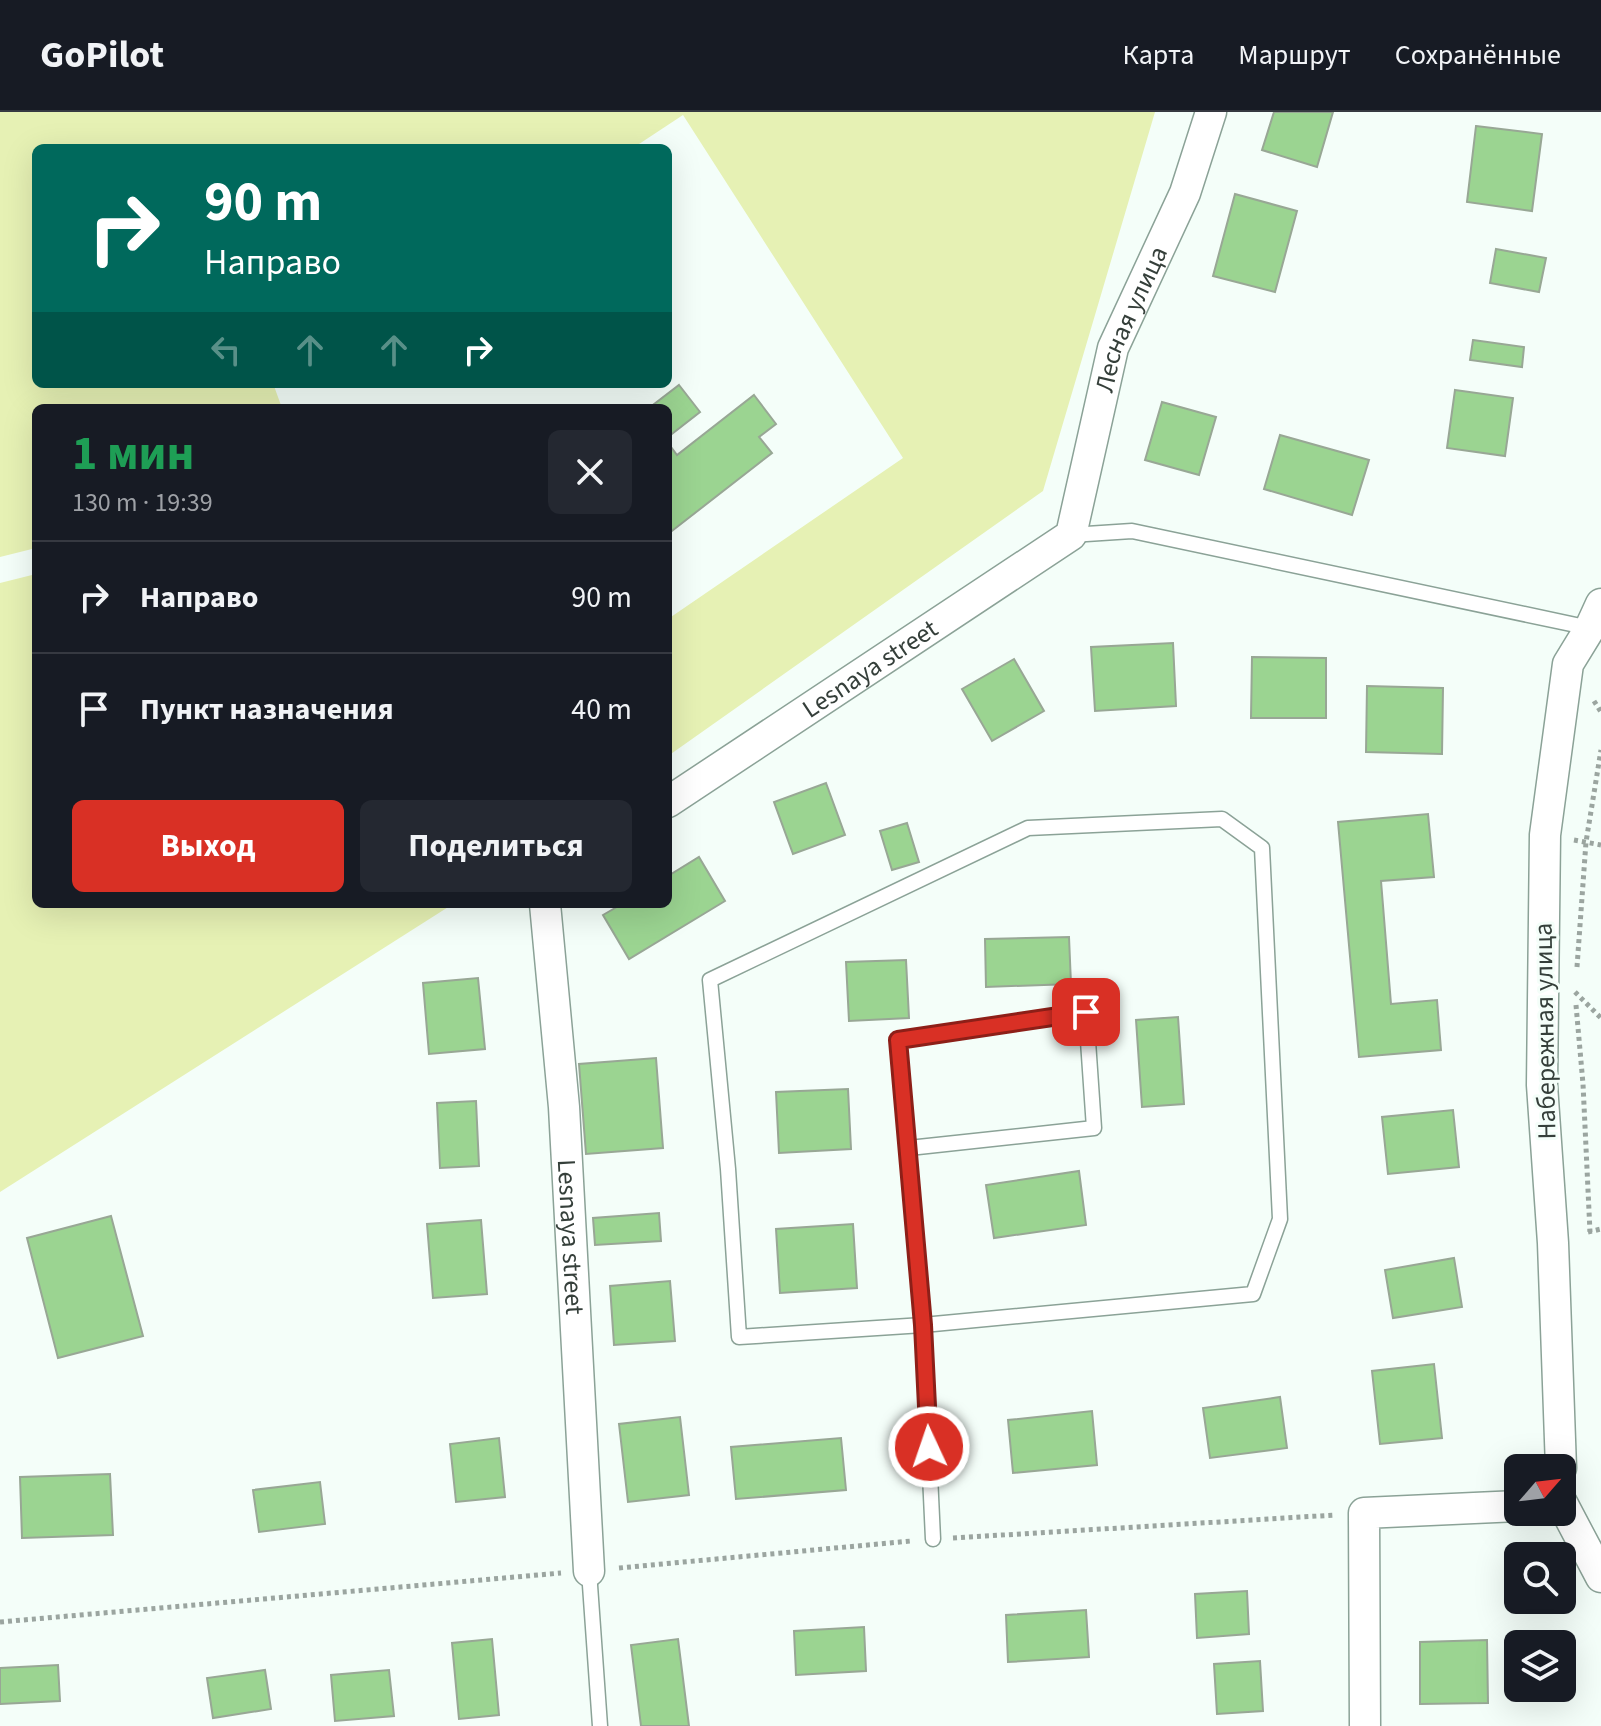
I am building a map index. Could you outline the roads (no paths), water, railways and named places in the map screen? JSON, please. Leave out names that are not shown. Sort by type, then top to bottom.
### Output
[{"type":"street","name":"Лесная улица","points":[[1071,535],[1113,348],[1185,193],[1211,112]]},
{"type":"street","name":"Lesnaya street","points":[[672,799],[1071,535]]},
{"type":"street","name":"Набережная улица","points":[[1561,1454],[1553,1243],[1542,1085],[1545,835],[1568,664],[1596,616]]},
{"type":"street","name":"Lesnaya street","points":[[545,908],[564,1107],[589,1571]]},
{"type":"street","points":[[1365,1726],[1364,1513],[1504,1507]]},
{"type":"street","points":[[1574,1526],[1601,1577]]},
{"type":"lane","points":[[1071,535],[1132,531],[1596,616]]},
{"type":"lane","points":[[1222,819],[1262,848],[1280,1219],[1253,1294],[923,1325],[739,1337],[728,1169],[710,980],[1028,828],[1222,819]]},
{"type":"lane","points":[[909,1148],[1094,1128],[1086,1012],[898,1040],[923,1325],[933,1539]]},
{"type":"lane","points":[[589,1571],[600,1726]]}]
